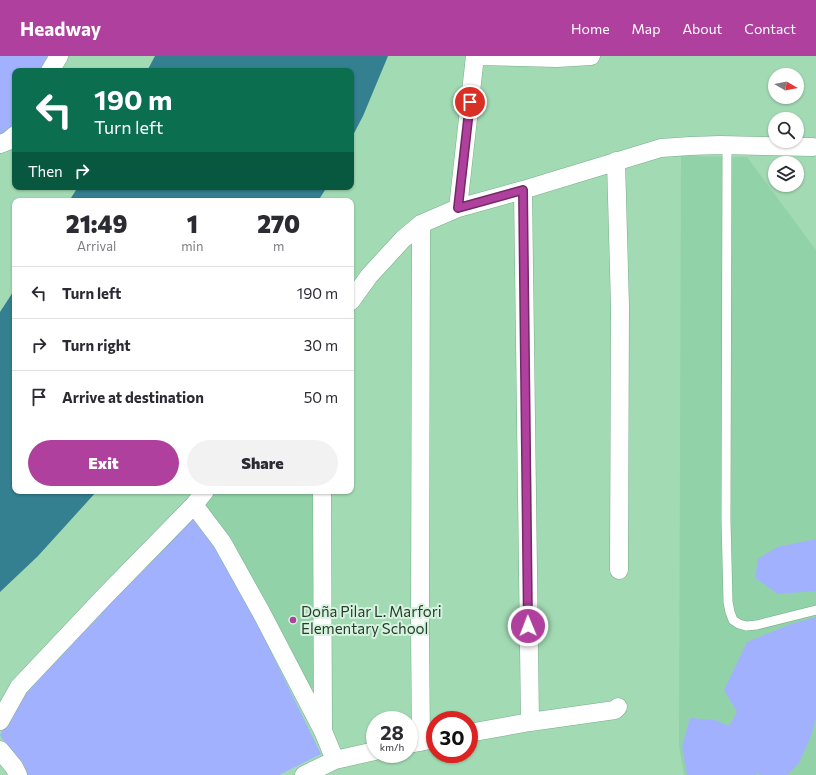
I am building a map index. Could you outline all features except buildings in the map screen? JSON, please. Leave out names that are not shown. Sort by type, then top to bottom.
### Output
[{"type":"street","points":[[52,68],[58,56]]},
{"type":"street","points":[[458,208],[475,56]]},
{"type":"street","points":[[478,56],[556,58],[591,56]]},
{"type":"street","points":[[0,144],[12,138]]},
{"type":"street","points":[[354,298],[370,276],[398,244],[421,224],[458,208],[661,148],[728,145],[813,147]]},
{"type":"street","points":[[616,161],[620,306],[619,570]]},
{"type":"street","points":[[523,190],[530,722]]},
{"type":"street","points":[[421,224],[420,630],[422,742]]},
{"type":"street","points":[[0,721],[20,687],[104,597],[194,505],[203,494]]},
{"type":"street","points":[[322,494],[323,731]]},
{"type":"street","points":[[194,505],[222,542],[261,612],[323,731],[335,760]]},
{"type":"street","points":[[478,731],[530,722],[615,710],[618,707]]},
{"type":"street","points":[[0,750],[14,767],[18,775]]},
{"type":"street","points":[[304,775],[335,760],[366,754]]},
{"type":"lane","points":[[728,145],[726,520],[728,602],[733,620],[746,626],[757,625],[816,610]]},
{"type":"shaded area","points":[[0,56],[47,56],[41,68],[12,68],[12,126],[9,132],[0,135]]},
{"type":"shaded area","points":[[155,56],[388,56],[363,116],[354,133],[354,68],[149,68]]},
{"type":"shaded area","points":[[681,156],[747,157],[768,185],[768,192],[773,192],[816,250],[816,775],[684,775],[679,746]]},
{"type":"shaded area","points":[[76,190],[325,190],[320,198],[71,198]]},
{"type":"shaded area","points":[[12,294],[12,494],[94,494],[38,556],[0,592],[0,312]]},
{"type":"shaded area","name":"Doña Pilar L. Marfori Elementary School","points":[[212,494],[317,494],[316,684],[305,695],[199,509]]},
{"type":"shaded area","points":[[192,516],[220,547],[321,754],[279,775],[25,775],[0,735],[21,696]]},
{"type":"shaded area","points":[[816,539],[816,591],[778,594],[755,578],[758,559],[777,547]]},
{"type":"shaded area","points":[[816,617],[816,717],[811,736],[799,763],[787,775],[760,775],[757,773],[756,775],[687,775],[682,746],[690,718],[715,720],[729,726],[737,712],[724,690],[747,642],[791,624]]},
{"type":"place","name":"Doña Pilar L. Marfori Elementary School","points":[[293,620]]},
{"type":"route","points":[[470,102],[458,208],[523,190],[528,626]]}]
